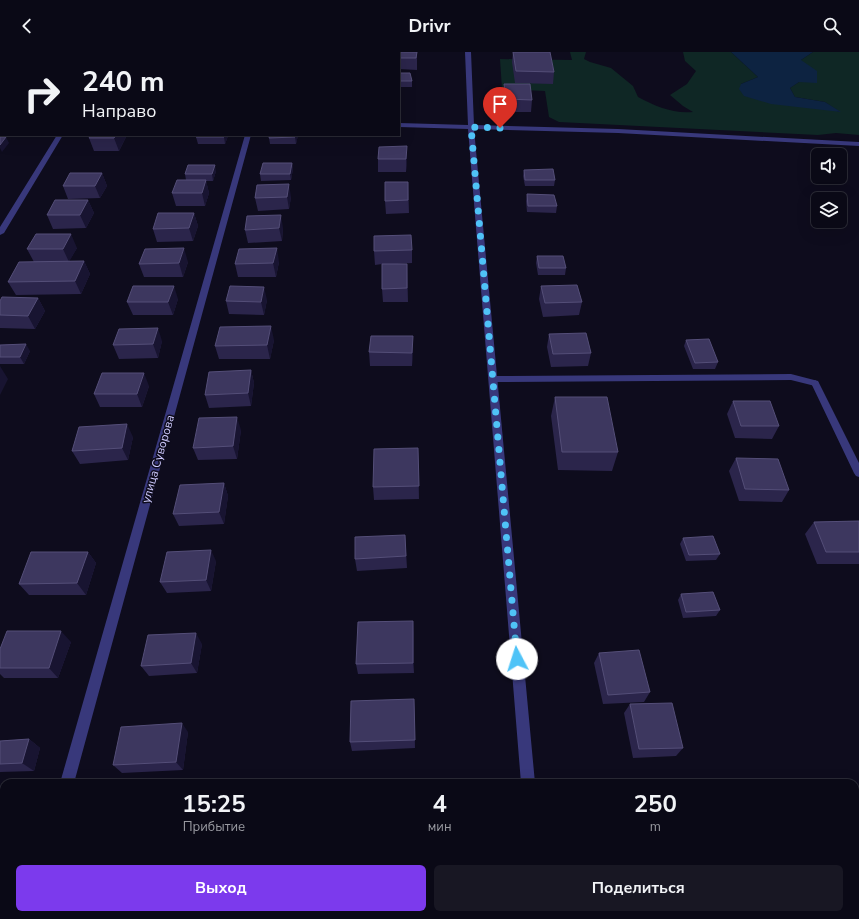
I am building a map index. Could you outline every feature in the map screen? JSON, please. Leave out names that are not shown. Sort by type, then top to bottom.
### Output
[{"type":"street","points":[[468,52],[471,127],[528,779]]},
{"type":"street","points":[[400,125],[618,131],[859,144]]},
{"type":"street","points":[[0,233],[59,136]]},
{"type":"street","name":"улица Суворова","points":[[68,779],[248,136]]},
{"type":"street","points":[[493,379],[791,377],[815,383],[859,473]]},
{"type":"green space","points":[[570,52],[586,52],[584,59],[611,68],[633,86],[638,97],[671,111],[693,112],[670,95],[687,84],[696,71],[685,61],[683,52],[731,52],[758,77],[741,84],[840,112],[825,102],[795,97],[790,88],[799,82],[801,60],[813,52],[859,52],[859,135],[836,133],[818,135],[559,122],[549,117],[545,91],[502,89],[500,59],[572,60]]},
{"type":"water","points":[[731,52],[813,52],[801,60],[817,71],[817,83],[799,82],[790,88],[795,97],[825,102],[841,112],[771,104],[744,96],[739,89],[741,84],[758,77]]},
{"type":"building","points":[[400,52],[417,52],[416,58],[400,58]]},
{"type":"building","points":[[513,52],[550,52],[554,72],[516,71]]},
{"type":"building","points":[[400,73],[410,73],[412,81],[400,81]]},
{"type":"building","points":[[504,84],[530,84],[532,100],[506,99]]},
{"type":"building","points":[[90,136],[115,136],[114,138],[89,138]]},
{"type":"building","points":[[196,136],[224,136],[224,137]]},
{"type":"building","points":[[270,136],[296,136],[295,137],[269,138]]},
{"type":"building","points":[[0,137],[6,137],[0,145]]},
{"type":"building","points":[[407,146],[406,159],[378,159],[379,147]]},
{"type":"building","points":[[263,163],[292,163],[290,174],[260,174]]},
{"type":"building","points":[[188,165],[215,165],[212,174],[185,174]]},
{"type":"building","points":[[553,169],[555,180],[525,180],[524,170]]},
{"type":"building","points":[[70,173],[102,173],[95,186],[63,186]]},
{"type":"building","points":[[177,180],[206,180],[202,193],[172,193]]},
{"type":"building","points":[[385,182],[408,182],[408,200],[385,201]]},
{"type":"building","points":[[289,184],[287,197],[255,198],[257,185]]},
{"type":"building","points":[[527,194],[554,195],[557,206],[528,206]]},
{"type":"building","points":[[55,200],[88,200],[80,215],[47,215]]},
{"type":"building","points":[[158,213],[194,213],[189,228],[153,229]]},
{"type":"building","points":[[281,215],[279,228],[245,230],[247,216]]},
{"type":"building","points":[[36,234],[71,234],[63,249],[27,249]]},
{"type":"building","points":[[411,235],[412,250],[374,251],[374,236]]},
{"type":"building","points":[[184,248],[179,263],[139,264],[145,249]]},
{"type":"building","points":[[277,248],[273,263],[235,264],[239,249]]},
{"type":"building","points":[[537,256],[563,256],[566,268],[539,268]]},
{"type":"building","points":[[84,261],[75,281],[8,282],[19,262]]},
{"type":"building","points":[[382,264],[407,264],[407,288],[382,289]]},
{"type":"building","points":[[577,285],[582,302],[545,303],[541,286]]},
{"type":"building","points":[[133,286],[174,286],[168,302],[127,302]]},
{"type":"building","points":[[230,286],[264,287],[261,302],[226,301]]},
{"type":"building","points":[[2,297],[38,298],[28,316],[0,315],[0,301]]},
{"type":"building","points":[[271,326],[267,345],[215,346],[220,327]]},
{"type":"building","points":[[158,328],[153,344],[113,345],[119,329]]},
{"type":"building","points":[[586,333],[591,353],[553,354],[549,334]]},
{"type":"building","points":[[371,336],[413,336],[412,353],[369,352]]},
{"type":"building","points":[[709,339],[718,362],[695,363],[686,340]]},
{"type":"building","points":[[26,344],[20,357],[0,357],[0,345]]},
{"type":"building","points":[[251,370],[248,393],[205,395],[209,372]]},
{"type":"building","points":[[102,373],[144,373],[137,394],[94,394]]},
{"type":"building","points":[[555,397],[607,397],[618,452],[562,452]]},
{"type":"building","points":[[733,401],[770,401],[779,426],[741,426]]},
{"type":"building","points":[[237,417],[233,446],[193,448],[199,418]]},
{"type":"building","points":[[127,424],[122,448],[72,451],[79,427]]},
{"type":"building","points":[[418,448],[419,486],[373,487],[374,449]]},
{"type":"building","points":[[736,458],[778,459],[789,490],[745,489]]},
{"type":"building","points":[[224,483],[219,512],[173,514],[180,485]]},
{"type":"building","points":[[859,521],[859,552],[826,552],[814,522]]},
{"type":"building","points":[[405,535],[406,556],[355,559],[355,537]]},
{"type":"building","points":[[713,536],[720,554],[689,555],[683,538]]},
{"type":"building","points":[[211,550],[206,580],[160,582],[167,552]]},
{"type":"building","points":[[31,552],[88,552],[77,583],[19,584]]},
{"type":"building","points":[[713,592],[720,610],[686,612],[681,594]]},
{"type":"building","points":[[413,621],[413,663],[356,664],[358,622]]},
{"type":"building","points":[[7,631],[61,631],[49,668],[0,668],[0,649]]},
{"type":"building","points":[[196,633],[191,663],[141,666],[148,635]]},
{"type":"building","points":[[639,650],[650,692],[608,695],[599,653]]},
{"type":"building","points":[[414,699],[415,740],[350,742],[351,701]]},
{"type":"building","points":[[672,703],[683,748],[639,749],[630,704]]},
{"type":"building","points":[[182,723],[176,762],[113,765],[121,727]]},
{"type":"building","points":[[29,739],[22,763],[0,764],[0,741]]},
{"type":"route","points":[[500,128],[471,127],[517,659]]}]
